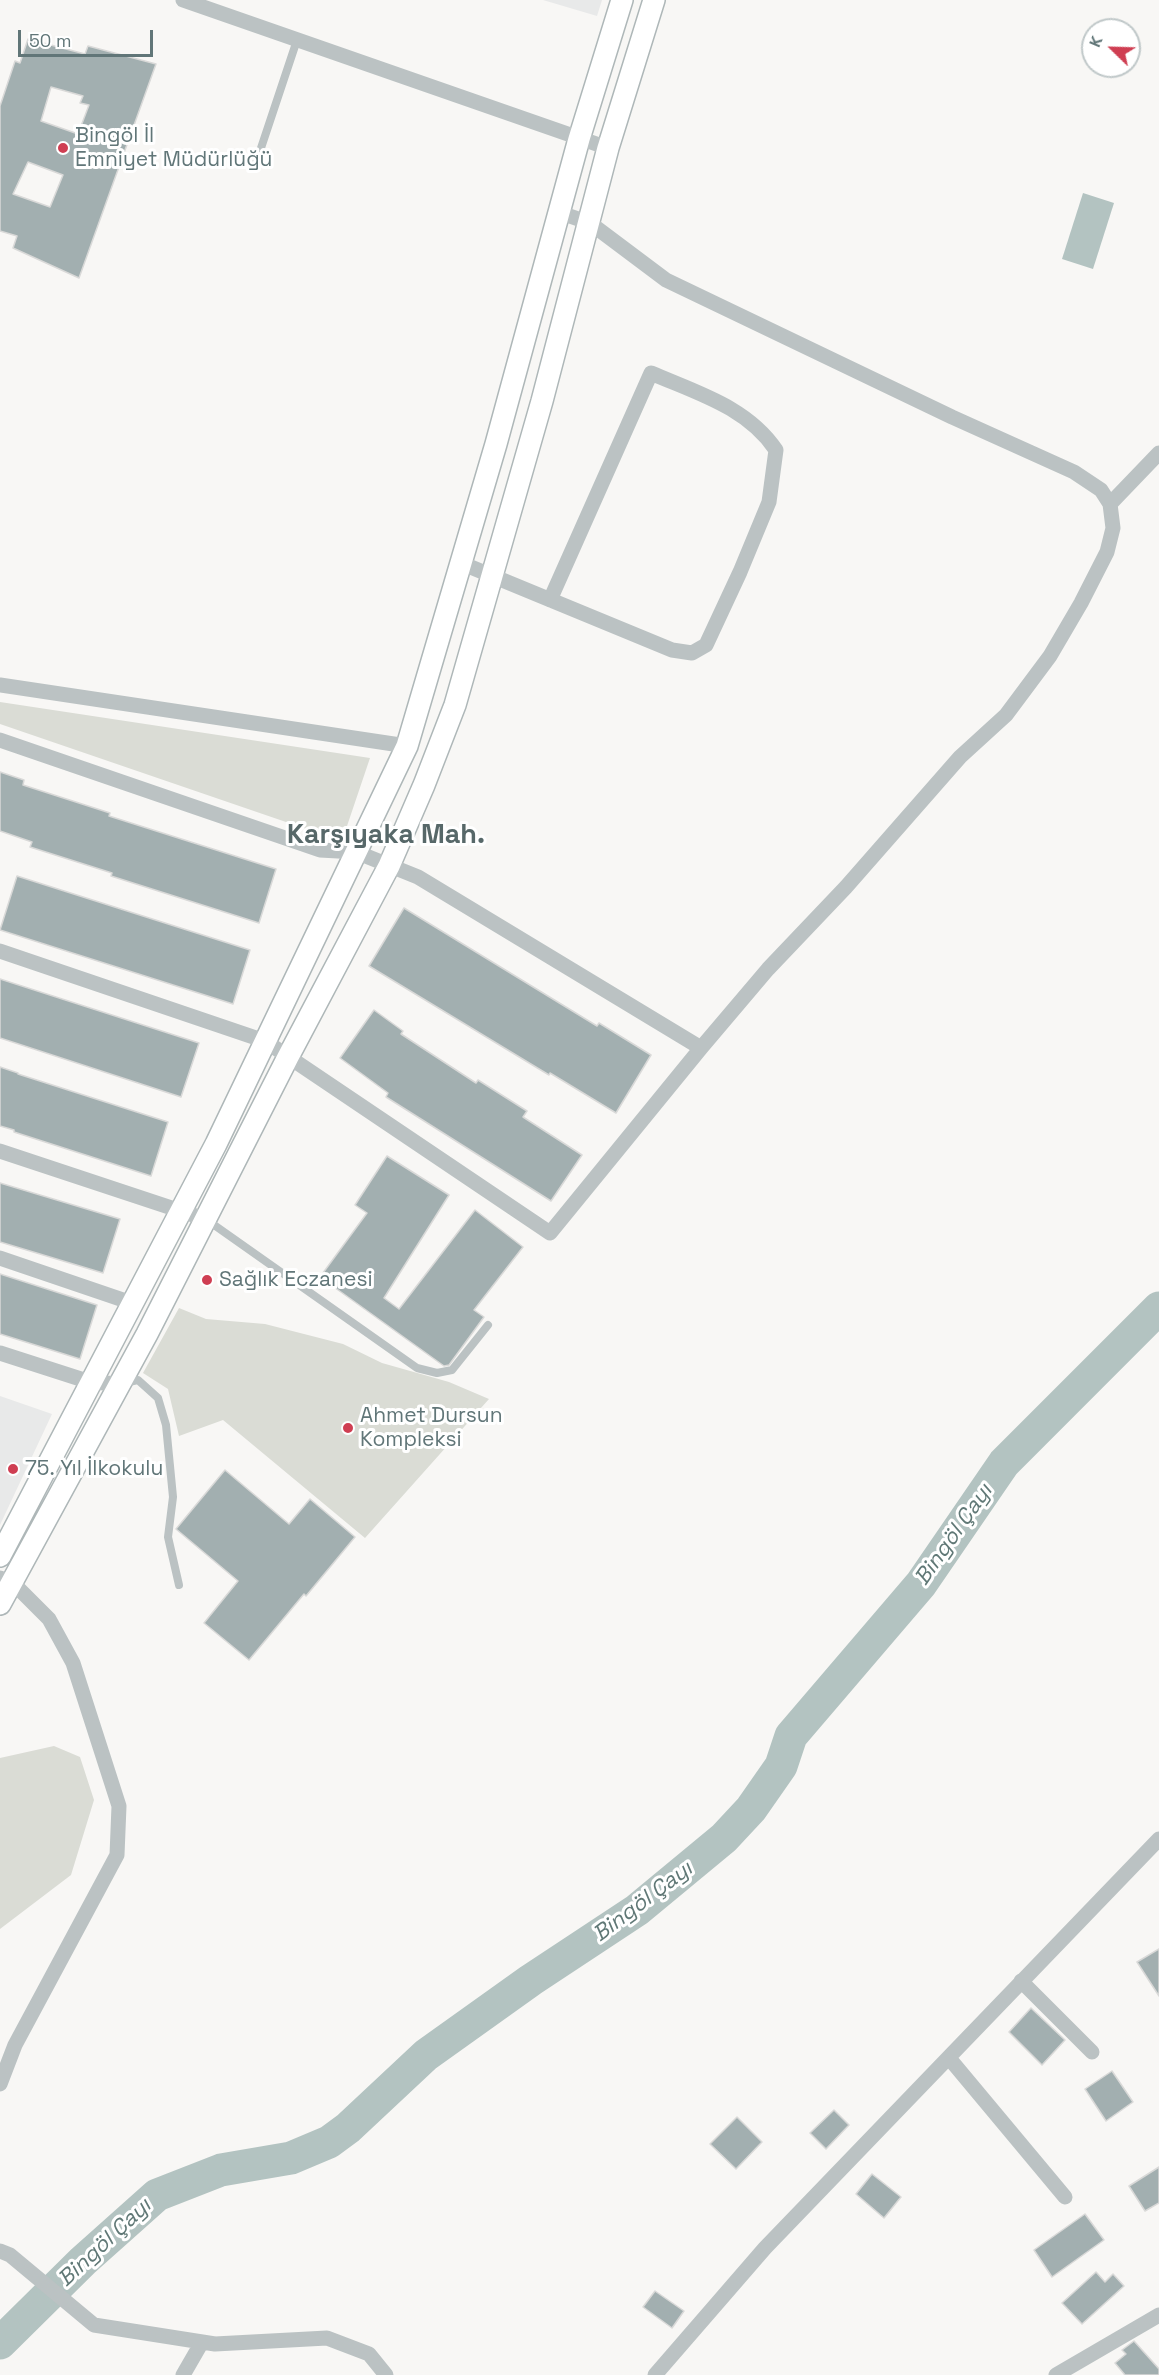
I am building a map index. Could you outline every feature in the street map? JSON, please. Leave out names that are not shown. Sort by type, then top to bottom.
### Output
[{"type":"street","points":[[183,0],[608,148]]},
{"type":"street","points":[[0,1556],[181,1210],[407,746],[496,444],[579,139],[622,0]]},
{"type":"street","points":[[0,1604],[7,1581],[120,1384],[389,866],[424,785],[455,705],[542,401],[608,148],[654,0]]},
{"type":"street","points":[[0,951],[265,1041],[550,1233],[768,969],[846,886],[960,757],[1006,715],[1044,664],[1081,603],[1107,552],[1113,528],[1110,504],[1101,490],[1074,471],[952,417],[666,280],[590,223],[558,212]]},
{"type":"street","points":[[461,563],[550,600],[672,650],[692,653],[706,645],[740,573],[769,502],[776,450],[764,432],[731,408],[651,373],[550,600]]},
{"type":"street","points":[[1110,504],[1159,453]]},
{"type":"street","points":[[0,685],[407,746]]},
{"type":"street","points":[[0,740],[320,850],[356,852],[418,877],[701,1048]]},
{"type":"street","points":[[0,1151],[205,1219]]},
{"type":"street","points":[[0,1258],[132,1303]]},
{"type":"street","points":[[0,1353],[90,1382],[120,1384]]},
{"type":"street","points":[[0,2084],[15,2046],[117,1855],[119,1806],[73,1663],[49,1619],[7,1581]]},
{"type":"street","points":[[655,2375],[765,2248],[1159,1839]]},
{"type":"street","points":[[1021,1981],[1092,2052]]},
{"type":"street","points":[[949,2058],[1065,2197]]},
{"type":"street","points":[[5,2253],[94,2325],[215,2344],[327,2338],[369,2354],[386,2375]]},
{"type":"street","points":[[1056,2375],[1159,2316]]},
{"type":"street","points":[[183,2375],[202,2342]]},
{"type":"lane","points":[[256,163],[297,40]]},
{"type":"lane","points":[[205,1219],[417,1368],[437,1373],[452,1370],[488,1325]]},
{"type":"lane","points":[[120,1384],[138,1380],[159,1398],[166,1425],[173,1497],[168,1537],[178,1585]]},
{"type":"shaded area","points":[[543,0],[602,0],[597,16]]},
{"type":"shaded area","points":[[1083,193],[1114,203],[1093,269],[1062,259]]},
{"type":"shaded area","points":[[0,702],[370,758],[347,826],[321,834],[0,724]]},
{"type":"shaded area","name":"Ahmet Dursun Kompleksi","points":[[179,1308],[206,1319],[265,1324],[343,1344],[382,1363],[449,1382],[489,1399],[365,1538],[223,1420],[179,1436],[168,1389],[143,1373]]},
{"type":"shaded area","name":"75. Yıl İlkokulu","points":[[0,1396],[52,1414],[0,1525]]},
{"type":"shaded area","points":[[54,1746],[80,1757],[94,1800],[71,1875],[0,1929],[0,1758]]},
{"type":"building","name":"Bingöl İl Emniyet Müdürlüğü","points":[[28,39],[85,54],[88,46],[156,64],[79,278],[13,248],[17,236],[0,231],[0,106],[15,61],[20,63]],"holes":[[[51,87],[83,96],[80,103],[89,105],[78,134],[41,121]],[[28,162],[63,175],[50,207],[13,194]]]},
{"type":"building","points":[[0,772],[24,780],[23,785],[110,813],[109,816],[276,869],[259,923],[111,876],[112,873],[30,847],[32,842],[0,831]]},
{"type":"building","points":[[17,876],[250,950],[233,1004],[0,930]]},
{"type":"building","points":[[404,908],[597,1026],[599,1023],[651,1055],[616,1113],[369,966]]},
{"type":"building","points":[[0,979],[199,1043],[181,1097],[0,1038]]},
{"type":"building","points":[[374,1010],[403,1031],[401,1034],[476,1083],[478,1080],[527,1111],[523,1117],[582,1155],[551,1201],[386,1097],[388,1093],[340,1058]]},
{"type":"building","points":[[0,1067],[168,1122],[151,1176],[0,1126]]},
{"type":"building","points":[[387,1156],[449,1195],[384,1298],[399,1309],[475,1210],[523,1247],[474,1310],[484,1317],[449,1365],[444,1366],[320,1277],[367,1213],[355,1205]]},
{"type":"building","points":[[0,1183],[120,1219],[103,1273],[0,1242]]},
{"type":"building","points":[[0,1274],[97,1305],[80,1359],[0,1334]]},
{"type":"building","points":[[225,1470],[289,1524],[310,1499],[355,1537],[249,1660],[204,1623],[238,1581],[176,1529]]},
{"type":"building","points":[[1159,1949],[1159,1996],[1137,1962]]},
{"type":"building","points":[[1031,2008],[1065,2040],[1042,2065],[1009,2032]]},
{"type":"building","points":[[1112,2071],[1133,2102],[1106,2121],[1085,2089]]},
{"type":"building","points":[[834,2110],[849,2125],[826,2149],[810,2133]]},
{"type":"building","points":[[737,2117],[762,2142],[736,2169],[710,2144]]},
{"type":"building","points":[[1159,2167],[1159,2203],[1145,2211],[1129,2186]]},
{"type":"building","points":[[872,2174],[901,2197],[884,2218],[856,2194]]},
{"type":"building","points":[[1085,2214],[1104,2240],[1052,2277],[1034,2250]]},
{"type":"building","points":[[1096,2272],[1105,2282],[1113,2274],[1124,2286],[1082,2324],[1062,2303]]},
{"type":"building","points":[[655,2291],[684,2311],[672,2328],[643,2307]]},
{"type":"building","points":[[1134,2341],[1159,2369],[1159,2375],[1125,2375],[1115,2363],[1126,2354],[1122,2350]]},
{"type":"waterway","name":"Bingöl Çayı","points":[[0,2343],[83,2261],[157,2195],[221,2170],[291,2158],[329,2142],[348,2128],[426,2055],[531,1980],[637,1910],[724,1838],[751,1809],[781,1766],[791,1736],[921,1584],[1004,1463],[1159,1308]]},
{"type":"place","name":"Bingöl İl Emniyet Müdürlüğü","points":[[63,148]]},
{"type":"place","name":"Sağlık Eczanesi","points":[[207,1280]]},
{"type":"place","name":"Ahmet Dursun Kompleksi","points":[[348,1428]]},
{"type":"place","name":"75. Yıl İlkokulu","points":[[13,1469]]},
{"type":"district","name":"Karşıyaka Mah.","points":[[386,836]]}]
